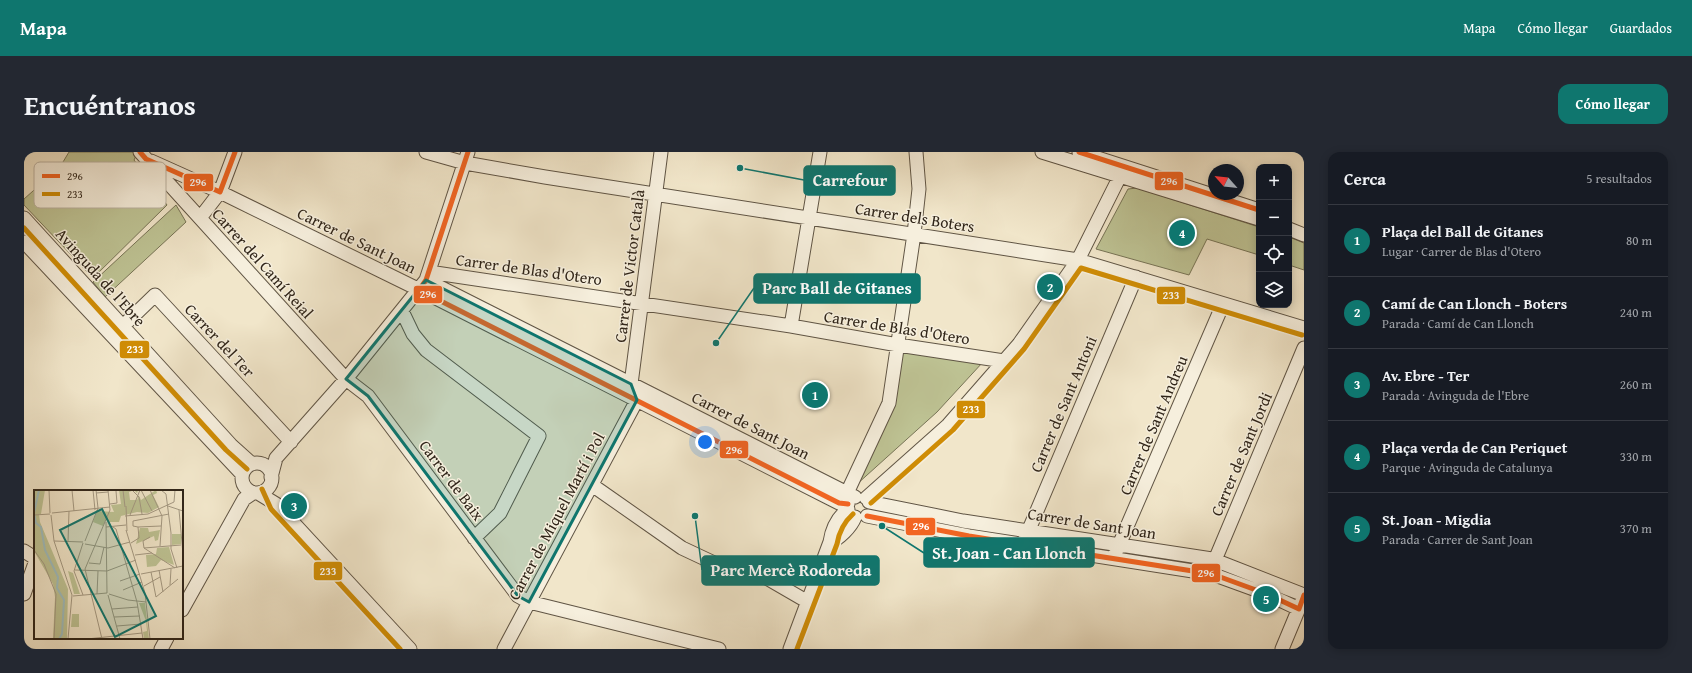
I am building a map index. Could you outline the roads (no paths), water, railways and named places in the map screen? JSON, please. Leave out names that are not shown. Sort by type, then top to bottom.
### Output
[{"type":"street","points":[[200,218],[220,192],[235,152]]},
{"type":"street","name":"Carrer dels Boters","points":[[426,152],[466,157],[655,194],[1078,260],[1304,328]]},
{"type":"street","name":"Carrer de Victor Català","points":[[631,384],[661,152]]},
{"type":"street","points":[[791,326],[820,152]]},
{"type":"street","points":[[790,649],[830,542],[845,531],[853,522],[857,504],[889,403],[914,234],[919,189],[916,152]]},
{"type":"street","points":[[1042,152],[1120,176]]},
{"type":"street","points":[[1061,152],[1112,169],[1120,176]]},
{"type":"street","points":[[1080,152],[1256,211]]},
{"type":"street","name":"Carrer de Sant Joan","points":[[143,155],[158,162]]},
{"type":"street","points":[[250,493],[262,492],[270,481],[276,458],[346,379],[402,311],[424,281],[466,157]]},
{"type":"street","name":"Carrer de Sant Joan","points":[[166,166],[220,192],[424,281],[631,384],[857,504],[969,536],[1212,574],[1267,594],[1299,609]]},
{"type":"street","points":[[857,504],[948,425],[1036,322],[1078,260],[1120,176],[1127,172],[1201,196],[1256,211]]},
{"type":"street","name":"Carrer del Camí Reial","points":[[166,180],[346,379]]},
{"type":"street","name":"Avinguda de l'Ebre","points":[[24,218],[231,445],[256,464],[268,469],[276,504]]},
{"type":"street","points":[[1292,221],[1304,226]]},
{"type":"street","points":[[1292,230],[1304,235]]},
{"type":"street","name":"Avinguda de l'Ebre","points":[[24,242],[242,474]]},
{"type":"street","name":"Carrer de Sant Antoni","points":[[1023,544],[1136,277]]},
{"type":"street","name":"Carrer de Sant Joan","points":[[424,281],[637,400],[839,503],[857,504],[1215,560],[1304,595]]},
{"type":"street","name":"Carrer de Blas d'Otero","points":[[424,281],[642,303],[1004,361]]},
{"type":"street","name":"Carrer del Ter","points":[[123,326],[156,295],[291,442]]},
{"type":"street","name":"Carrer de Sant Andreu","points":[[1113,559],[1223,304]]},
{"type":"street","points":[[402,311],[413,334],[426,350],[540,436],[500,513],[474,538]]},
{"type":"street","name":"Carrer de Sant Jordi","points":[[1212,574],[1215,560],[1304,348]]},
{"type":"street","name":"Carrer de Baix","points":[[346,379],[368,396],[518,596],[529,602]]},
{"type":"street","points":[[631,384],[637,400]]},
{"type":"street","name":"Carrer de Miquel Martí i Pol","points":[[504,649],[637,400]]},
{"type":"street","points":[[250,493],[242,479],[244,470],[256,464],[276,458]]},
{"type":"street","points":[[592,485],[682,548],[716,564],[758,573],[808,602]]},
{"type":"street","points":[[183,608],[250,493]]},
{"type":"street","name":"Avinguda de l'Ebre","points":[[250,493],[276,504],[410,649]]},
{"type":"street","points":[[24,551],[34,557]]},
{"type":"street","points":[[24,594],[34,566]]},
{"type":"street","points":[[1282,649],[1304,595]]},
{"type":"street","points":[[529,602],[719,649]]},
{"type":"street","points":[[161,649],[166,639]]},
{"type":"place","name":"Carrefour","points":[[740,168]]},
{"type":"place","name":"Plaça verda de Can Periquet","points":[[1182,233]]},
{"type":"place","name":"Camí de Can Llonch - Boters","points":[[1050,287]]},
{"type":"place","name":"Parc Ball de Gitanes","points":[[716,343]]},
{"type":"place","name":"Plaça del Ball de Gitanes","points":[[815,395]]},
{"type":"place","name":"Av. Ebre - Ter","points":[[294,506]]},
{"type":"place","name":"Parc Mercè Rodoreda","points":[[695,516]]},
{"type":"place","name":"St. Joan - Can Llonch","points":[[882,526]]},
{"type":"place","name":"St. Joan - Migdia","points":[[1266,599]]}]
